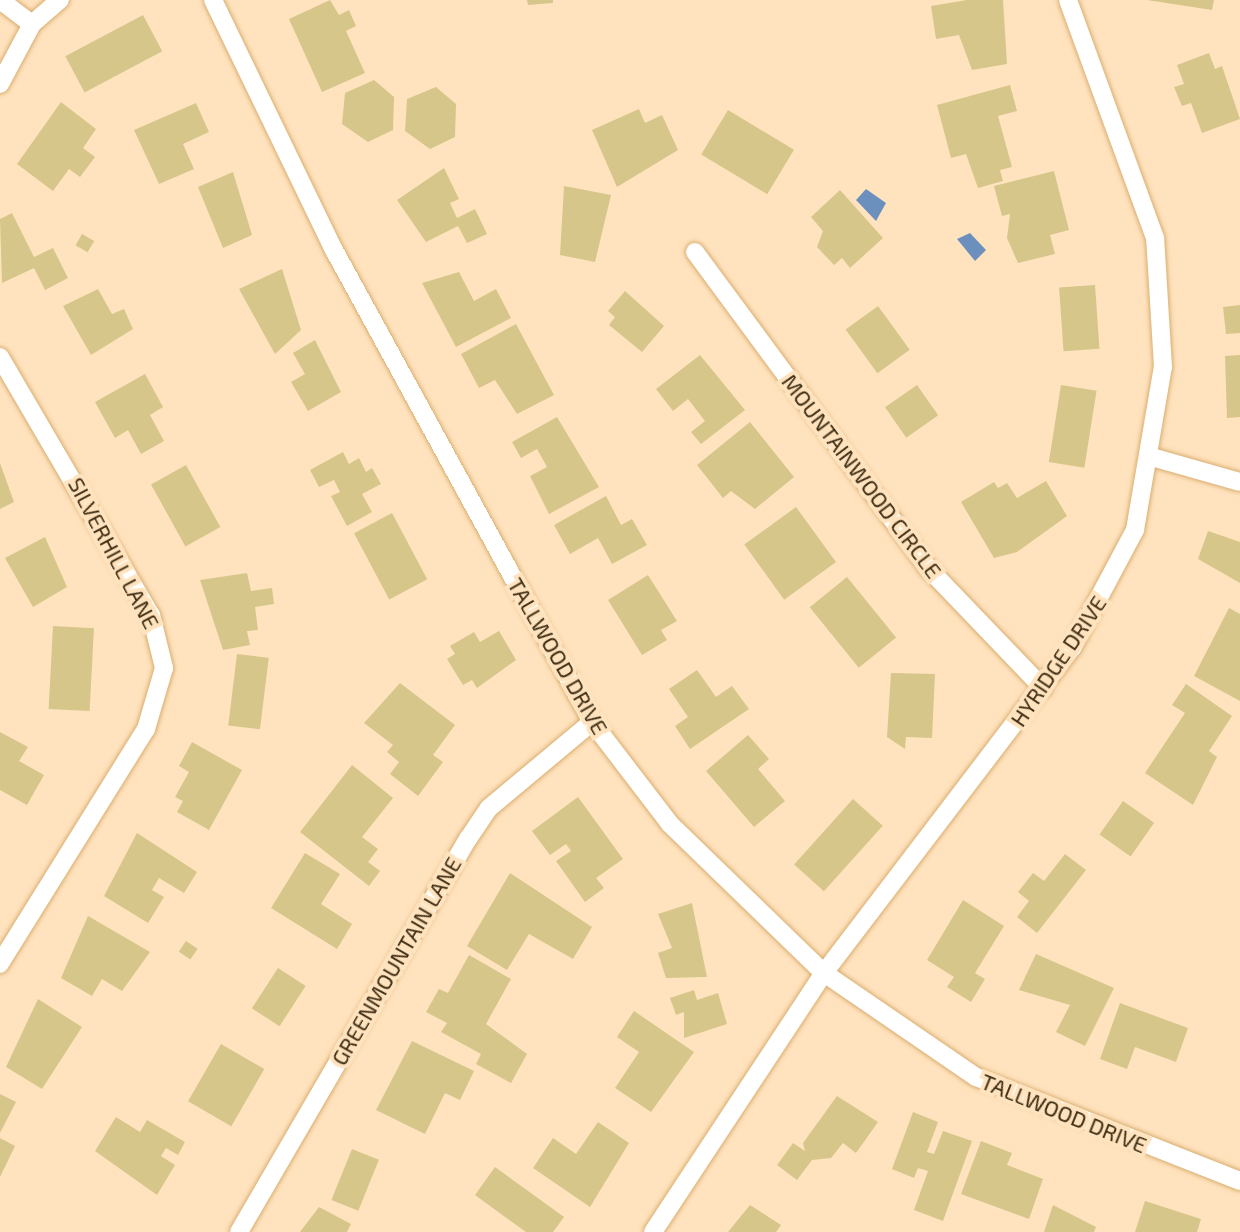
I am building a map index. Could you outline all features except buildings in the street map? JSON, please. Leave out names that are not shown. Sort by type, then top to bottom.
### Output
[{"type":"street","points":[[0,0],[32,24]]},
{"type":"street","points":[[0,84],[32,24],[60,0]]},
{"type":"street","name":"TALLWOOD DRIVE","points":[[213,0],[334,250],[592,722],[670,824],[824,973],[976,1077],[1240,1181]]},
{"type":"street","name":"HYRIDGE DRIVE","points":[[653,1232],[824,973],[1043,688],[1135,530],[1152,457],[1163,367],[1155,238],[1068,0]]},
{"type":"street","name":"MOUNTAINWOOD CIRCLE","points":[[695,252],[927,567],[1043,688]]},
{"type":"street","name":"SILVERHILL LANE","points":[[0,357],[151,615],[164,668],[146,729],[0,964]]},
{"type":"street","points":[[1152,457],[1240,482]]},
{"type":"street","name":"GREENMOUNTAIN LANE","points":[[239,1232],[489,808],[592,722]]},
{"type":"water","points":[[866,189],[886,203],[876,221],[856,200]]},
{"type":"water","points":[[970,233],[986,250],[975,261],[957,239]]}]
